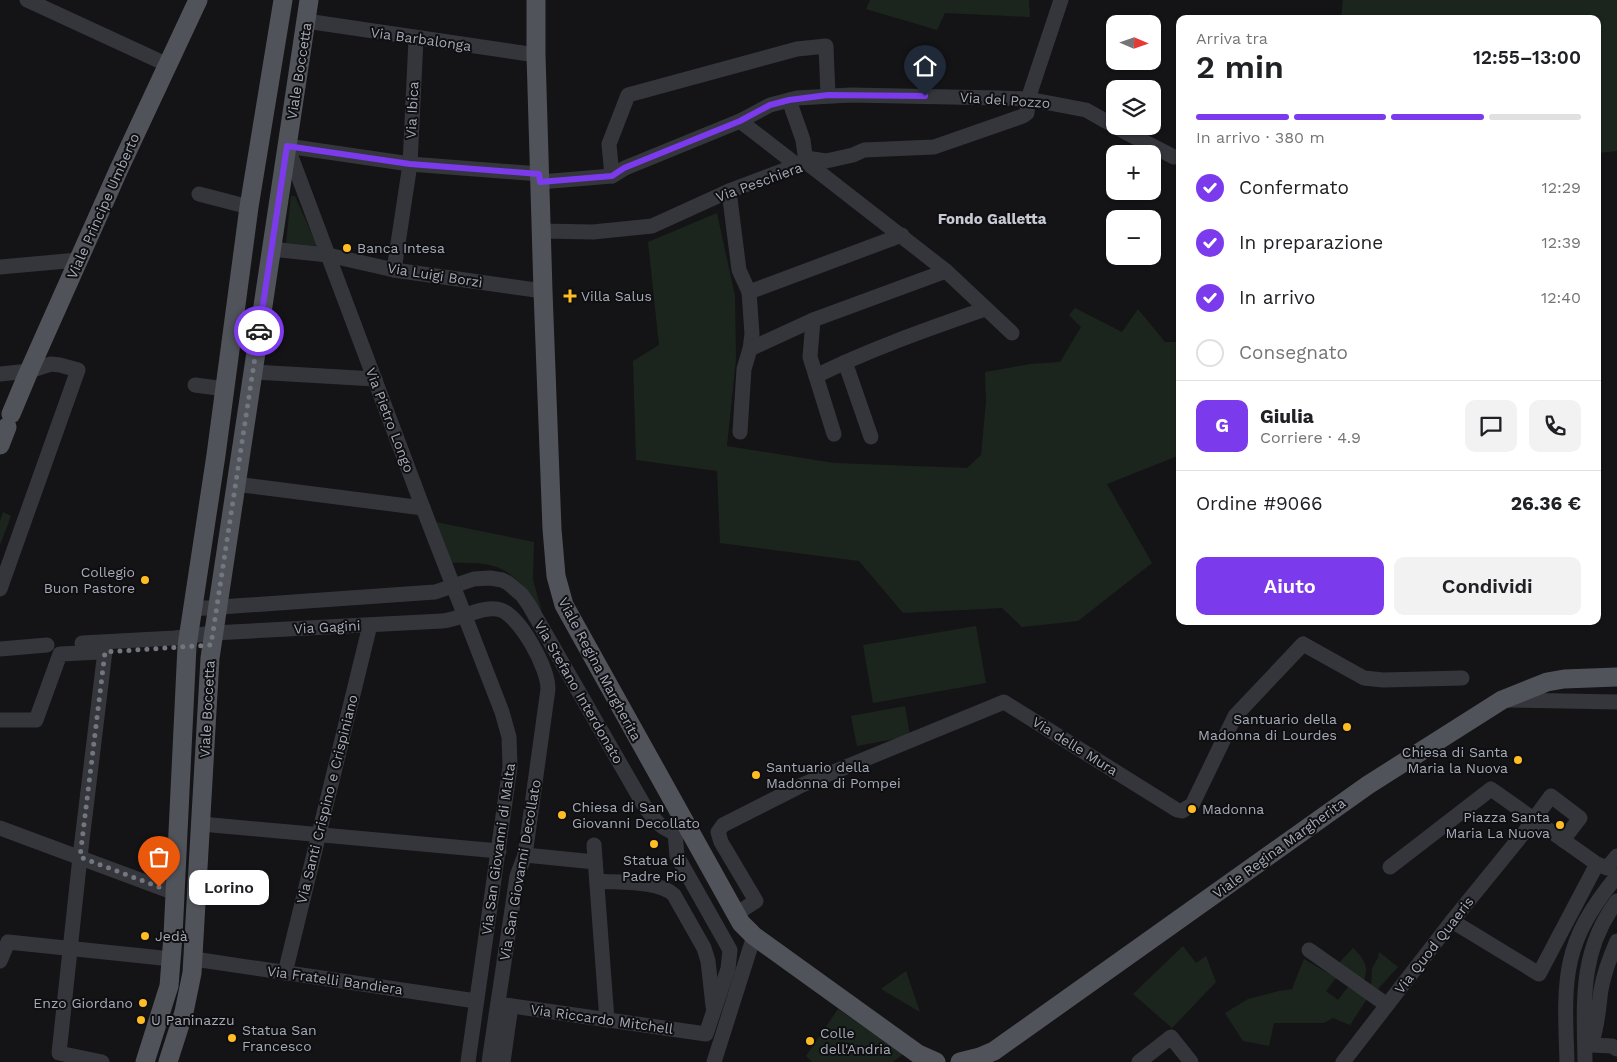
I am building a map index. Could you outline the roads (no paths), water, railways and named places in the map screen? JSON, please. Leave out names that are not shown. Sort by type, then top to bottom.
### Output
[{"type":"main road","name":"Viale Principe Umberto","points":[[0,445],[29,371],[78,260],[198,0]]},
{"type":"main road","name":"Viale Boccetta","points":[[145,1062],[166,998],[172,959],[188,641],[225,389],[249,207],[283,0]]},
{"type":"main road","name":"Viale Boccetta","points":[[168,1062],[184,1012],[194,959],[212,639],[309,0]]},
{"type":"main road","name":"Viale Regina Margherita","points":[[536,0],[542,291],[554,561],[559,591],[571,619],[681,831],[741,923],[754,936],[913,1058],[936,1062]]},
{"type":"main road","name":"Viale Regina Margherita","points":[[960,1062],[994,1051],[1368,785],[1502,700],[1547,682],[1564,679],[1617,677]]},
{"type":"street","points":[[27,0],[168,65]]},
{"type":"street","points":[[740,121],[804,162],[826,161],[853,155],[864,150],[934,147],[1023,116],[1027,113],[1028,99],[1061,0]]},
{"type":"street","name":"Via Barbalonga","points":[[306,21],[416,39],[536,55]]},
{"type":"street","name":"Via Ibica","points":[[394,270],[410,164],[416,39]]},
{"type":"street","points":[[612,176],[609,144],[628,95],[797,48],[826,46],[828,95]]},
{"type":"street","name":"Via del Pozzo","points":[[287,146],[410,164],[540,178],[612,176],[624,168],[740,121],[770,105],[789,100],[828,95],[1028,99],[1086,110],[1174,157]]},
{"type":"street","points":[[789,100],[803,140],[804,162]]},
{"type":"street","name":"Via Pietro Longo","points":[[287,146],[453,586]]},
{"type":"street","name":"Via Peschiera","points":[[541,231],[593,232],[652,226],[729,191],[804,162],[902,235],[946,271],[1012,333]]},
{"type":"street","points":[[729,191],[739,270],[749,292],[752,334],[744,369],[740,432]]},
{"type":"street","points":[[199,194],[249,207]]},
{"type":"street","points":[[749,292],[902,235]]},
{"type":"street","name":"Via Luigi Borzì","points":[[272,249],[328,254],[394,270],[542,291]]},
{"type":"street","points":[[0,267],[78,260]]},
{"type":"street","points":[[750,348],[813,320],[946,271]]},
{"type":"street","points":[[816,376],[893,342],[985,309]]},
{"type":"street","points":[[813,320],[810,357],[834,434]]},
{"type":"street","points":[[845,362],[871,437]]},
{"type":"street","points":[[0,374],[29,371],[51,364],[78,370],[0,589]]},
{"type":"street","points":[[253,372],[374,379]]},
{"type":"street","points":[[196,385],[225,389]]},
{"type":"street","points":[[235,484],[423,508]]},
{"type":"street","name":"Via Stefano Interdonato","points":[[453,586],[474,579],[497,579],[508,583],[522,595],[645,807],[661,828],[681,831]]},
{"type":"street","name":"Via Gagini","points":[[192,609],[435,592],[453,586]]},
{"type":"street","name":"Via San Giovanni di Malta","points":[[453,586],[502,712],[509,737],[510,767],[468,1062]]},
{"type":"street","name":"Via San Giovanni Decollato","points":[[465,616],[490,609],[506,613],[526,635],[543,667],[548,681],[525,855],[517,876],[505,1005],[489,1062]]},
{"type":"street","name":"Via Gagini","points":[[188,641],[370,625],[447,621],[465,616]]},
{"type":"street","name":"Via Santi Crispino e Crispiniano","points":[[285,973],[370,625]]},
{"type":"street","points":[[82,643],[175,638],[188,641]]},
{"type":"street","points":[[0,720],[36,720],[60,654],[105,652],[188,641]]},
{"type":"street","name":"Via delle Mura","points":[[736,914],[756,901],[721,842],[718,832],[723,825],[802,785],[1004,702],[1177,810],[1182,811],[1192,805],[1235,716],[1304,644],[1364,678],[1383,680],[1462,678]]},
{"type":"street","points":[[0,649],[46,645]]},
{"type":"street","points":[[102,1062],[60,1053],[80,857],[105,652]]},
{"type":"street","points":[[1502,700],[1617,702]]},
{"type":"street","points":[[1390,867],[1491,789],[1530,825],[1563,840],[1597,864],[1607,868],[1617,856]]},
{"type":"street","name":"Via Quod Quaeris","points":[[1344,1062],[1452,920],[1530,825],[1551,796],[1580,818],[1563,840]]},
{"type":"street","points":[[201,824],[499,851]]},
{"type":"street","points":[[0,828],[175,893]]},
{"type":"street","points":[[681,831],[677,856],[730,950],[728,969],[714,1010]]},
{"type":"street","points":[[594,845],[606,1020]]},
{"type":"street","points":[[525,855],[595,862]]},
{"type":"street","points":[[1452,920],[1540,974],[1597,864]]},
{"type":"street","points":[[1567,1062],[1565,999],[1572,953],[1587,917],[1600,896],[1617,876]]},
{"type":"street","points":[[597,881],[656,886],[670,890],[704,948],[708,961],[714,1010]]},
{"type":"street","points":[[1585,1062],[1583,999],[1588,967],[1598,934],[1617,901]]},
{"type":"street","points":[[1592,1062],[1590,1006],[1594,972],[1604,940],[1617,915]]},
{"type":"street","points":[[714,1062],[754,936]]},
{"type":"street","points":[[1591,1045],[1597,1029],[1604,974],[1617,941]]},
{"type":"street","points":[[0,961],[8,942],[172,959]]},
{"type":"street","points":[[1310,950],[1387,1005]]},
{"type":"street","name":"Via Fratelli Bandiera","points":[[194,959],[476,1001]]},
{"type":"street","points":[[503,1062],[505,1005]]},
{"type":"street","name":"Via Riccardo Mitchell","points":[[505,1005],[706,1034],[714,1010]]},
{"type":"street","points":[[1139,1062],[1170,1037],[1191,1062]]},
{"type":"street","points":[[1591,1045],[1612,1046],[1617,1049]]},
{"type":"place","name":"Banca Intesa","points":[[347,248]]},
{"type":"place","name":"Villa Salus","points":[[570,296]]},
{"type":"place","name":"Collegio Buon Pastore","points":[[145,580]]},
{"type":"place","name":"Santuario della Madonna di Lourdes","points":[[1347,727]]},
{"type":"place","name":"Chiesa di Santa Maria la Nuova","points":[[1518,760]]},
{"type":"place","name":"Santuario della Madonna di Pompei","points":[[756,775]]},
{"type":"place","name":"Madonna","points":[[1192,809]]},
{"type":"place","name":"Chiesa di San Giovanni Decollato","points":[[562,815]]},
{"type":"place","name":"Piazza Santa Maria La Nuova","points":[[1560,825]]},
{"type":"place","name":"Statua di Padre Pio","points":[[654,844]]},
{"type":"place","name":"Lorino","points":[[159,887]]},
{"type":"place","name":"Jedà","points":[[145,936]]},
{"type":"place","name":"Enzo Giordano","points":[[143,1003]]},
{"type":"place","name":"U Paninazzu","points":[[141,1020]]},
{"type":"place","name":"Statua San Francesco","points":[[232,1038]]},
{"type":"place","name":"Colle dell'Andria","points":[[810,1041]]},
{"type":"district","name":"Fondo Galletta","points":[[992,219]]}]
